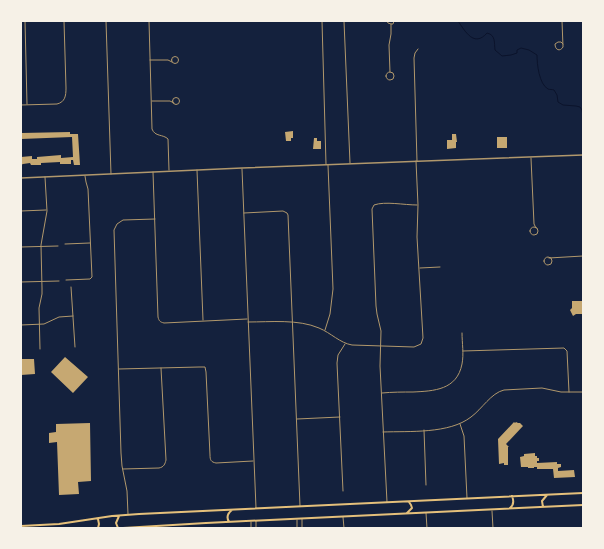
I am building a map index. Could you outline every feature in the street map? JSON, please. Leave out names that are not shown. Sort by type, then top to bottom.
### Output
[{"type":"main road","points":[[21,526],[71,523],[128,514],[583,493]]},
{"type":"main road","points":[[544,507],[542,501],[548,494]]},
{"type":"main road","points":[[509,509],[513,503],[512,496]]},
{"type":"main road","points":[[406,514],[412,508],[409,501]]},
{"type":"main road","points":[[123,528],[583,505]]},
{"type":"main road","points":[[229,522],[228,515],[233,509]]},
{"type":"main road","points":[[118,528],[116,522],[120,516]]},
{"type":"main road","points":[[98,518],[98,528]]},
{"type":"main road","points":[[39,528],[43,525]]},
{"type":"street","points":[[24,21],[27,105]]},
{"type":"street","points":[[21,105],[57,104],[63,101],[66,88],[64,21]]},
{"type":"street","points":[[106,21],[111,174]]},
{"type":"street","points":[[149,21],[153,131],[168,138],[169,171]]},
{"type":"street","points":[[322,21],[333,289],[330,314],[325,331]]},
{"type":"street","points":[[344,21],[350,163]]},
{"type":"street","points":[[387,21],[391,24]]},
{"type":"street","points":[[390,72],[389,45],[391,24],[394,23],[394,21]]},
{"type":"street","points":[[562,21],[563,39],[563,47],[559,50],[555,47],[555,44],[563,39]]},
{"type":"street","points":[[248,322],[293,322],[325,331],[345,343],[352,345],[414,347],[421,344],[423,338],[417,236],[418,205],[414,58],[415,53],[418,50]]},
{"type":"street","points":[[150,60],[168,60],[176,56],[178,62],[176,63],[168,60]]},
{"type":"street","points":[[151,102],[170,101],[175,98],[178,98],[180,101],[178,104],[170,101]]},
{"type":"street","points":[[174,99],[174,103]]},
{"type":"street","points":[[21,178],[350,163],[583,155]]},
{"type":"street","points":[[531,157],[534,224],[538,230],[535,235],[532,235],[530,230],[534,224]]},
{"type":"street","points":[[242,168],[256,508]]},
{"type":"street","points":[[197,170],[203,321]]},
{"type":"street","points":[[153,172],[158,317],[161,322],[248,319]]},
{"type":"street","points":[[66,280],[91,279],[88,188],[85,175]]},
{"type":"street","points":[[40,349],[39,308],[42,294],[41,247],[46,210],[44,177]]},
{"type":"street","points":[[387,502],[380,366],[381,331],[376,306],[372,209],[374,205],[378,203],[418,205]]},
{"type":"street","points":[[21,211],[46,210]]},
{"type":"street","points":[[244,213],[283,211],[287,213],[288,218],[300,506]]},
{"type":"street","points":[[128,514],[127,488],[122,469],[114,230],[117,224],[123,220],[154,219]]},
{"type":"street","points":[[532,228],[536,228]]},
{"type":"street","points":[[65,244],[90,243]]},
{"type":"street","points":[[21,247],[58,246]]},
{"type":"street","points":[[555,257],[550,265],[545,264],[544,259],[547,258],[555,257],[583,256]]},
{"type":"street","points":[[549,258],[552,262]]},
{"type":"street","points":[[419,268],[440,267]]},
{"type":"street","points":[[21,282],[60,281]]},
{"type":"street","points":[[71,287],[75,347]]},
{"type":"street","points":[[21,325],[48,323],[60,317],[73,316]]},
{"type":"street","points":[[381,393],[432,391],[444,387],[453,381],[460,372],[462,364],[462,333]]},
{"type":"street","points":[[343,491],[337,363],[338,355],[345,343]]},
{"type":"street","points":[[463,351],[566,348],[568,392]]},
{"type":"street","points":[[122,469],[159,468],[165,463],[161,368]]},
{"type":"street","points":[[118,369],[205,368],[210,455],[212,462],[254,461]]},
{"type":"street","points":[[383,432],[442,429],[460,423],[476,414],[495,394],[509,389],[542,388],[561,392],[583,392]]},
{"type":"street","points":[[297,419],[340,417]]},
{"type":"street","points":[[460,423],[464,436],[467,498]]},
{"type":"street","points":[[424,430],[426,485]]},
{"type":"street","points":[[492,510],[493,528]]},
{"type":"street","points":[[426,513],[427,528]]},
{"type":"street","points":[[343,517],[344,528]]},
{"type":"street","points":[[297,519],[297,528]]},
{"type":"street","points":[[302,519],[302,528]]},
{"type":"street","points":[[251,521],[251,528]]},
{"type":"street","points":[[256,521],[256,528]]},
{"type":"building","points":[[293,131],[293,138],[291,138],[291,141],[286,141],[285,132]]},
{"type":"building","points":[[70,132],[70,134],[78,134],[80,165],[74,165],[73,160],[71,160],[71,164],[60,164],[60,162],[41,163],[41,165],[31,165],[30,163],[21,165],[21,157],[32,156],[32,159],[37,159],[37,157],[61,155],[61,158],[73,157],[72,137],[21,139],[21,133]]},
{"type":"building","points":[[452,134],[456,134],[456,148],[447,149],[447,140],[452,140]]},
{"type":"building","points":[[497,137],[507,137],[507,148],[497,148]]},
{"type":"building","points":[[314,138],[317,138],[317,141],[321,141],[321,149],[313,149]]},
{"type":"building","points":[[572,301],[583,301],[583,314],[576,314],[573,316],[570,310],[572,308]]},
{"type":"building","points":[[65,357],[88,377],[73,393],[51,372]]},
{"type":"building","points":[[21,359],[34,359],[35,374],[21,375]]},
{"type":"building","points":[[514,422],[520,423],[523,426],[506,444],[509,447],[508,465],[504,465],[504,463],[499,464],[498,439]]},
{"type":"building","points":[[90,423],[91,481],[78,482],[79,494],[59,495],[57,442],[49,443],[49,433],[56,432],[56,424]]},
{"type":"building","points":[[535,453],[535,456],[539,458],[537,463],[557,462],[557,464],[561,464],[558,471],[574,470],[575,477],[554,478],[553,469],[521,467],[520,457],[524,456],[524,454]]},
{"type":"waterway","points":[[458,21],[467,33],[474,38],[478,39],[487,33],[490,34],[494,40],[495,50],[502,56],[517,53],[517,50],[521,48],[529,50],[537,55],[537,63],[542,83],[548,89],[554,90],[557,95],[558,102],[563,105],[580,107],[583,116]]}]
